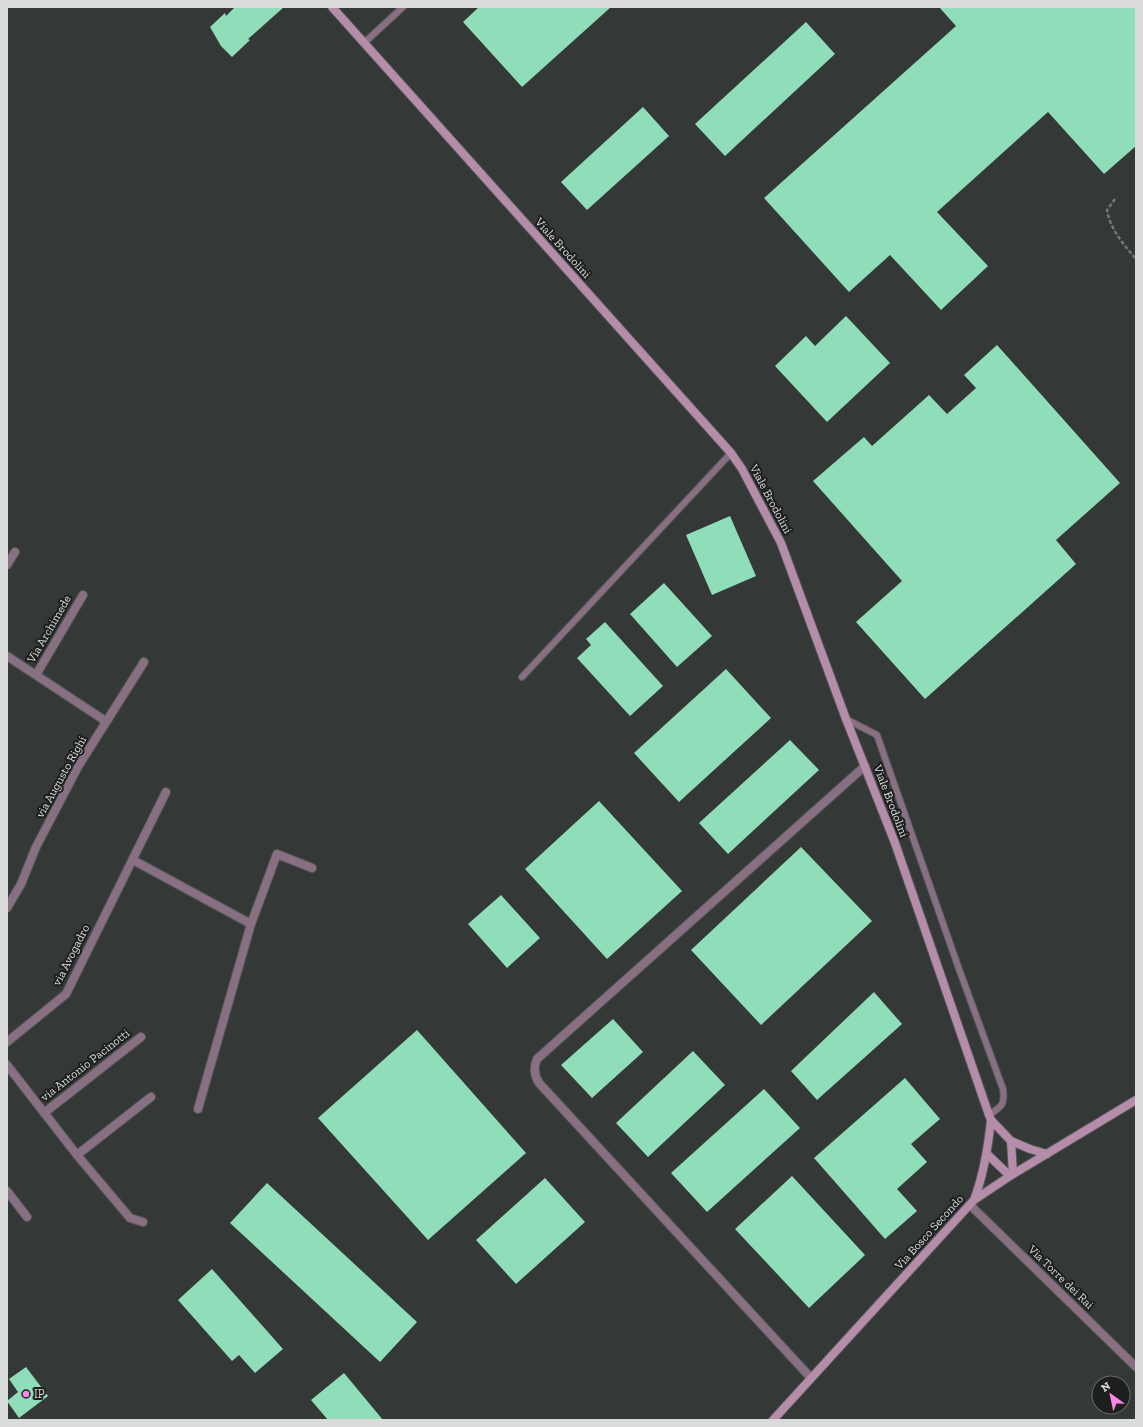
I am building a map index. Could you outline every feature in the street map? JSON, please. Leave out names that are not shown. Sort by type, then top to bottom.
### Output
[{"type":"street","name":"Viale Brodolini","points":[[332,7],[731,453],[742,469],[781,543],[846,719],[895,843],[990,1118]]},
{"type":"street","points":[[7,565],[15,552]]},
{"type":"street","name":"Via Archimede","points":[[36,675],[83,595]]},
{"type":"street","name":"Via Archimede","points":[[7,656],[105,722]]},
{"type":"street","name":"via Augusto Righi","points":[[7,908],[21,884],[36,847],[79,765],[144,662]]},
{"type":"street","points":[[811,1378],[539,1083],[536,1078],[534,1065],[537,1059],[865,766]]},
{"type":"street","name":"via Avogadro","points":[[7,1042],[66,994],[166,792]]},
{"type":"street","points":[[198,1109],[251,924],[277,854],[312,868]]},
{"type":"street","points":[[133,860],[251,924]]},
{"type":"street","name":"via Antonio Pacinotti","points":[[44,1113],[141,1037]]},
{"type":"street","name":"via Antonio Pacinotti","points":[[7,1065],[77,1155],[130,1218],[143,1222]]},
{"type":"street","points":[[77,1155],[151,1097]]},
{"type":"street","name":"Via Bosco Secondo","points":[[773,1420],[972,1203],[1011,1175],[1136,1100]]},
{"type":"street","points":[[990,1118],[1011,1141],[1047,1154]]},
{"type":"street","points":[[972,1203],[982,1179],[987,1154],[990,1118]]},
{"type":"street","points":[[1011,1141],[1011,1175]]},
{"type":"street","points":[[987,1154],[1011,1175]]},
{"type":"street","points":[[7,1192],[27,1217]]},
{"type":"street","name":"Via Torre dei Rai","points":[[972,1203],[1136,1367]]},
{"type":"lane","points":[[364,43],[403,7]]},
{"type":"lane","points":[[522,677],[731,453]]},
{"type":"lane","points":[[846,719],[877,735],[959,969],[1003,1089],[1005,1100],[1001,1107],[990,1118]]},
{"type":"path","points":[[1115,198],[1107,210],[1108,219],[1118,236],[1136,259]]},
{"type":"building","points":[[235,7],[284,7],[248,39],[250,40],[232,57],[221,46],[210,27],[225,13],[226,16]]},
{"type":"building","points":[[479,7],[611,7],[522,87],[463,22]]},
{"type":"building","points":[[939,7],[1136,7],[1136,146],[1104,174],[1048,112],[937,212],[988,266],[941,310],[890,255],[849,292],[764,198],[956,26]]},
{"type":"building","points":[[806,22],[835,54],[725,156],[695,124]]},
{"type":"building","points":[[643,107],[669,136],[587,210],[561,182]]},
{"type":"building","points":[[846,316],[890,363],[827,422],[775,366],[806,336],[815,346]]},
{"type":"building","points":[[997,345],[1120,483],[1056,540],[1076,564],[925,699],[856,622],[902,581],[813,481],[864,437],[872,446],[929,395],[947,414],[976,388],[964,375]]},
{"type":"building","points":[[730,516],[756,576],[712,595],[686,535]]},
{"type":"building","points":[[664,583],[712,636],[677,667],[630,614]]},
{"type":"building","points":[[605,622],[663,686],[630,716],[577,658],[591,645],[586,639]]},
{"type":"building","points":[[726,669],[771,718],[679,802],[634,753]]},
{"type":"building","points":[[790,740],[819,770],[728,854],[699,823]]},
{"type":"building","points":[[599,801],[682,891],[607,959],[525,869]]},
{"type":"building","points":[[801,847],[872,921],[761,1025],[691,950]]},
{"type":"building","points":[[501,895],[540,938],[507,968],[468,924]]},
{"type":"building","points":[[874,992],[902,1024],[817,1100],[791,1071]]},
{"type":"building","points":[[613,1019],[643,1052],[592,1098],[561,1065]]},
{"type":"building","points":[[417,1030],[526,1153],[428,1240],[318,1118]]},
{"type":"building","points":[[693,1051],[725,1085],[648,1157],[616,1123]]},
{"type":"building","points":[[905,1078],[940,1119],[911,1144],[927,1162],[897,1189],[917,1211],[885,1239],[814,1158]]},
{"type":"building","points":[[764,1089],[800,1128],[707,1212],[671,1173]]},
{"type":"building","points":[[792,1176],[865,1255],[809,1308],[735,1229]]},
{"type":"building","points":[[545,1178],[585,1222],[516,1284],[476,1240]]},
{"type":"building","points":[[267,1183],[417,1322],[380,1362],[230,1223]]},
{"type":"building","points":[[212,1269],[283,1349],[255,1373],[239,1355],[232,1361],[178,1300]]},
{"type":"building","points":[[26,1367],[48,1396],[19,1418],[7,1401],[18,1392],[9,1379]]},
{"type":"building","points":[[344,1373],[383,1420],[328,1420],[311,1400]]},
{"type":"place","name":"IP","points":[[26,1394]]}]
